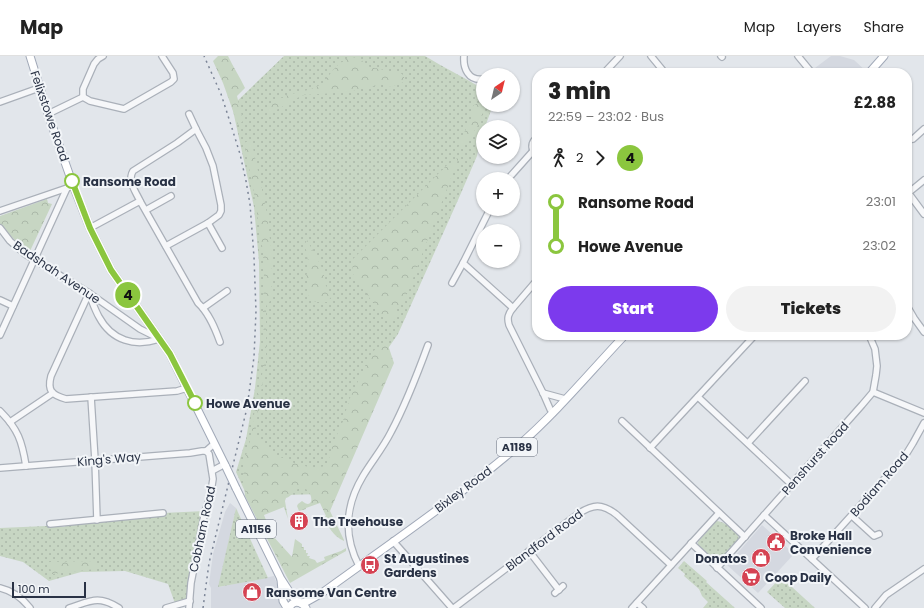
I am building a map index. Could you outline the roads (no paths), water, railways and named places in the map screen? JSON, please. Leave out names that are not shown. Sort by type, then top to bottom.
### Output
[{"type":"main road","name":"Felixstowe Road","points":[[30,56],[70,187],[90,228],[111,270],[170,354],[280,579],[292,596],[304,605]]},
{"type":"main road","points":[[873,68],[884,56]]},
{"type":"main road","name":"Bixley Road","points":[[288,608],[293,603],[304,605],[306,602],[322,593],[480,477],[518,446],[553,413],[620,340]]},
{"type":"main road","name":"Felixstowe Road","points":[[280,579],[282,601],[288,608]]},
{"type":"street","points":[[83,98],[83,89],[94,64],[103,56]]},
{"type":"street","points":[[48,114],[83,98],[124,109],[174,79],[173,73],[162,56]]},
{"type":"street","points":[[464,56],[466,71],[476,78]]},
{"type":"street","points":[[609,68],[620,56]]},
{"type":"street","points":[[651,56],[661,68]]},
{"type":"street","points":[[798,56],[808,68]]},
{"type":"street","points":[[0,102],[39,88]]},
{"type":"street","points":[[166,246],[208,223],[219,215],[221,211],[213,166],[189,114]]},
{"type":"street","points":[[196,129],[133,171],[131,174],[131,182],[140,201],[198,303],[203,308],[216,329],[220,342]]},
{"type":"street","points":[[912,139],[924,129]]},
{"type":"street","points":[[515,172],[532,154]]},
{"type":"street","points":[[912,189],[924,180]]},
{"type":"street","points":[[0,211],[70,187]]},
{"type":"street","points":[[0,335],[34,259],[70,187]]},
{"type":"street","points":[[146,210],[171,196]]},
{"type":"street","points":[[912,199],[924,214]]},
{"type":"street","points":[[90,228],[140,201]]},
{"type":"street","points":[[452,283],[486,216]]},
{"type":"street","points":[[208,223],[222,248]]},
{"type":"street","name":"Badshah Avenue","points":[[0,228],[16,246],[34,259],[89,293],[140,329],[159,339]]},
{"type":"street","points":[[463,263],[512,308]]},
{"type":"street","points":[[532,286],[512,308],[508,316],[509,325],[553,413]]},
{"type":"street","points":[[203,308],[227,291]]},
{"type":"street","points":[[89,293],[99,317],[110,331],[118,337],[129,342],[141,343],[159,339]]},
{"type":"street","points":[[89,293],[51,376],[49,383],[53,393],[66,399],[178,391],[187,388]]},
{"type":"street","points":[[0,300],[13,306]]},
{"type":"street","points":[[912,315],[924,332]]},
{"type":"street","points":[[650,448],[750,340]]},
{"type":"street","name":"Penshurst Road","points":[[717,568],[873,392],[876,375],[876,357],[875,349],[871,340]]},
{"type":"street","points":[[359,566],[348,535],[350,506],[356,489],[390,434],[402,410],[413,386],[428,345]]},
{"type":"street","points":[[748,443],[805,381]]},
{"type":"street","points":[[873,392],[924,413]]},
{"type":"street","points":[[10,422],[53,393]]},
{"type":"street","points":[[543,393],[566,399]]},
{"type":"street","points":[[91,397],[97,520]]},
{"type":"street","points":[[698,397],[791,484]]},
{"type":"street","points":[[0,411],[10,422],[20,438],[26,466]]},
{"type":"street","points":[[622,421],[745,537]]},
{"type":"street","name":"Bodiam Road","points":[[812,559],[905,456],[924,423]]},
{"type":"street","points":[[206,451],[214,444]]},
{"type":"street","name":"King's Way","points":[[0,468],[206,451]]},
{"type":"street","name":"Cobham Road","points":[[189,608],[191,583],[205,511],[210,498],[213,479],[209,454],[206,451]]},
{"type":"street","points":[[212,471],[225,466]]},
{"type":"street","name":"Blandford Road","points":[[453,608],[587,508],[596,506],[602,506],[610,509],[617,514],[671,565]]},
{"type":"street","points":[[50,524],[163,513]]},
{"type":"street","points":[[632,608],[719,513]]},
{"type":"street","points":[[764,515],[865,608]]},
{"type":"street","points":[[852,516],[876,536]]},
{"type":"street","points":[[393,541],[453,608]]},
{"type":"street","points":[[691,543],[761,608]]},
{"type":"street","points":[[530,551],[559,590]]},
{"type":"street","points":[[875,608],[886,595],[924,569]]},
{"type":"street","points":[[0,588],[16,594],[30,608]]},
{"type":"street","points":[[69,608],[94,600],[102,600],[119,608]]},
{"type":"street","points":[[166,608],[190,601]]},
{"type":"street","points":[[637,603],[643,608]]},
{"type":"railway","points":[[203,608],[209,563],[247,408],[254,357],[256,311],[250,204],[246,181],[240,154],[221,94],[204,56]]},
{"type":"place","name":"Ransome Road","points":[[72,181]]},
{"type":"place","name":"Howe Avenue","points":[[195,403]]},
{"type":"place","name":"The Treehouse","points":[[299,521]]},
{"type":"place","name":"Broke Hall Convenience","points":[[776,542]]},
{"type":"place","name":"Donatos","points":[[761,558]]},
{"type":"place","name":"St Augustines Gardens","points":[[370,565]]},
{"type":"place","name":"Coop Daily","points":[[751,577]]},
{"type":"place","name":"Ransome Van Centre","points":[[252,592]]}]
